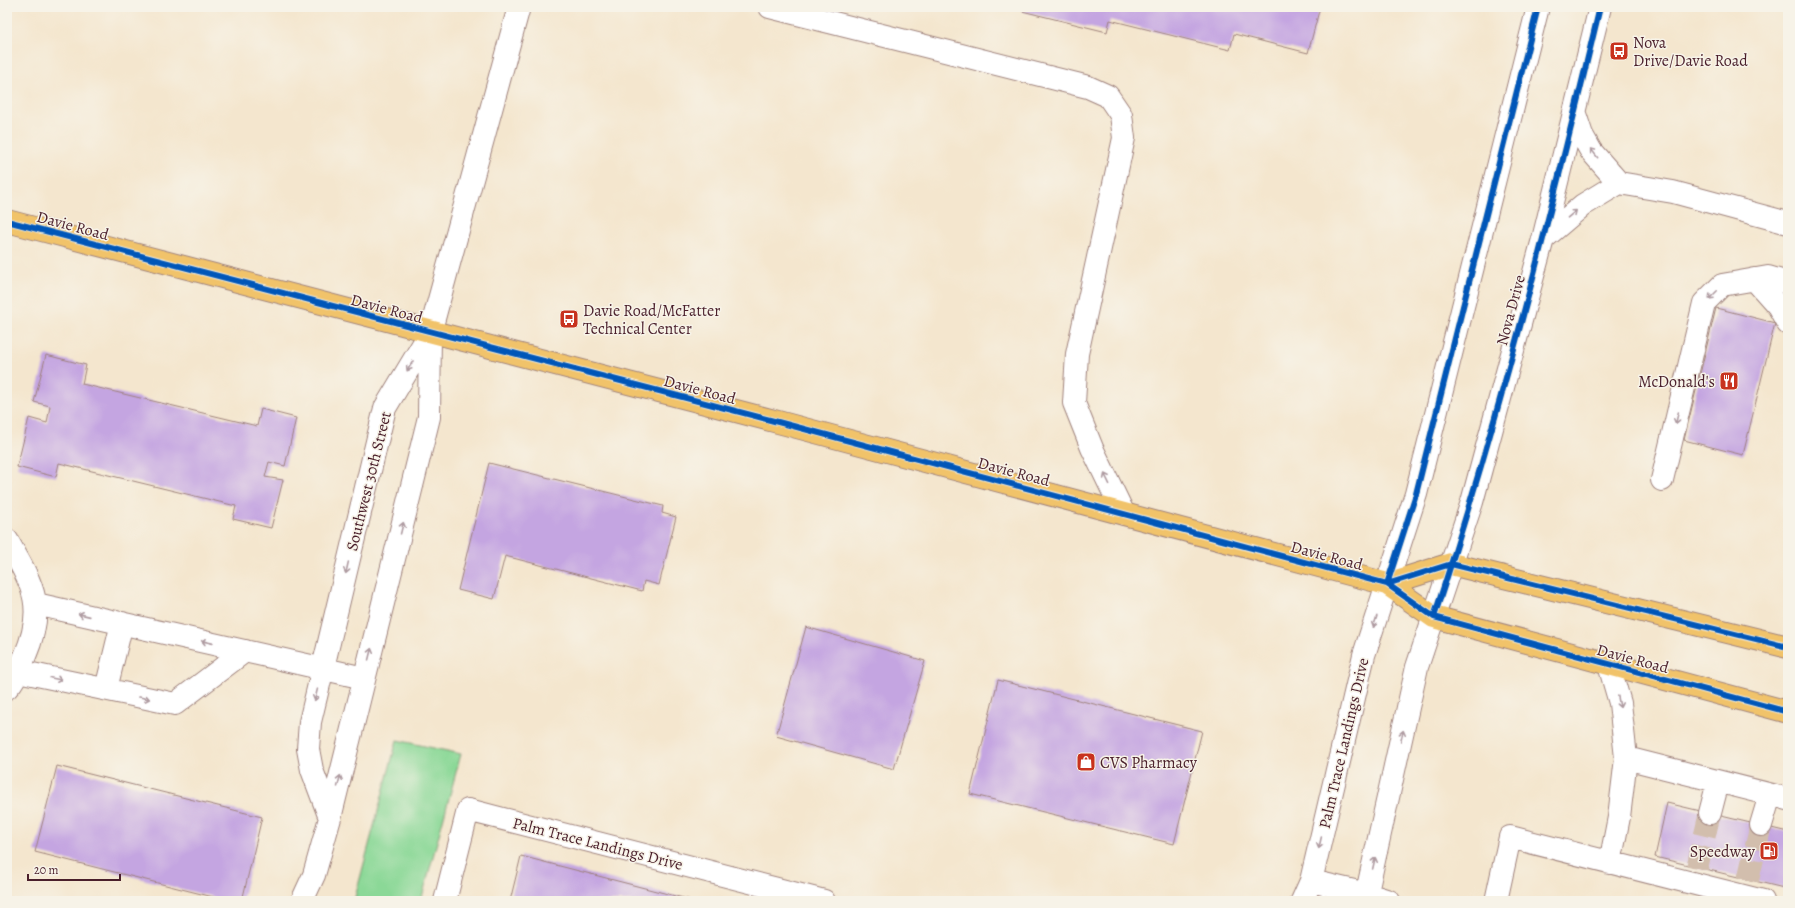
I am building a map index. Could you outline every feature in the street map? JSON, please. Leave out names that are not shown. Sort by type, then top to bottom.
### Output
[{"type":"main road","name":"Davie Road","points":[[7,221],[1387,584],[1434,617],[1788,712]]},
{"type":"main road","points":[[1387,584],[1451,564],[1788,647]]},
{"type":"street","points":[[302,901],[314,875],[330,818],[429,418],[430,332],[519,7]]},
{"type":"street","points":[[770,7],[1088,88],[1108,96],[1121,115],[1124,138],[1077,354],[1074,402],[1092,448],[1124,514]]},
{"type":"street","points":[[1387,584],[1416,494],[1538,7]]},
{"type":"street","name":"Nova Drive","points":[[1434,617],[1472,502],[1543,239],[1575,114],[1600,7]]},
{"type":"street","points":[[1575,114],[1582,135],[1591,151],[1619,183],[1673,192],[1788,223]]},
{"type":"street","points":[[1543,239],[1583,205],[1619,183]]},
{"type":"street","points":[[1662,480],[1704,303],[1722,286],[1768,277],[1788,283]]},
{"type":"street","points":[[1754,279],[1778,306],[1788,324]]},
{"type":"street","name":"Southwest 30th Street","points":[[330,818],[312,770],[308,749],[310,722],[385,408],[430,332]]},
{"type":"street","points":[[7,540],[29,577],[36,604],[29,646],[13,680],[106,690],[175,704],[245,651]]},
{"type":"street","name":"Palm Trace Landings Drive","points":[[1302,901],[1310,881],[1364,655],[1387,584]]},
{"type":"street","points":[[36,604],[364,678]]},
{"type":"street","points":[[1366,897],[1417,668],[1434,617]]},
{"type":"street","points":[[106,690],[122,623]]},
{"type":"street","points":[[1609,665],[1620,703],[1626,758],[1619,817],[1610,863]]},
{"type":"street","points":[[1626,758],[1779,797],[1761,825]]},
{"type":"street","points":[[1710,813],[1718,782]]},
{"type":"street","name":"Palm Trace Landings Drive","points":[[445,901],[468,810],[821,901]]},
{"type":"street","points":[[1496,901],[1510,837],[1610,863],[1695,875],[1752,892]]},
{"type":"street","points":[[1310,881],[1366,897],[1389,901]]},
{"type":"green space","points":[[397,740],[461,754],[421,901],[354,901]]},
{"type":"building","points":[[1023,7],[1320,7],[1308,53],[1234,34],[1230,50],[1110,20],[1107,32],[1022,11]]},
{"type":"building","name":"McDonald's","points":[[1716,308],[1775,323],[1743,455],[1684,440]]},
{"type":"building","points":[[46,355],[86,365],[82,384],[257,426],[261,409],[296,418],[285,466],[269,462],[265,477],[283,480],[271,528],[233,519],[236,506],[59,463],[56,477],[17,467],[29,418],[47,423],[50,406],[34,402]]},
{"type":"building","points":[[489,463],[663,506],[662,513],[676,517],[659,585],[644,581],[642,591],[505,556],[494,599],[458,590]]},
{"type":"building","points":[[806,627],[925,661],[894,769],[776,736]]},
{"type":"building","name":"CVS Pharmacy","points":[[998,680],[1202,731],[1174,844],[970,794]]},
{"type":"building","points":[[57,766],[262,817],[242,901],[229,901],[35,852]]},
{"type":"building","points":[[1667,803],[1788,832],[1788,889],[1655,857]]},
{"type":"building","points":[[521,856],[691,900],[691,901],[510,901]]},
{"type":"tunnel","points":[[1697,868],[1710,813]]},
{"type":"tunnel","points":[[1748,880],[1761,825]]},
{"type":"cycle path","points":[[1387,584],[1416,494],[1538,7]]},
{"type":"cycle path","points":[[1434,617],[1503,390],[1563,161],[1600,7]]},
{"type":"cycle path","points":[[7,221],[778,422],[1387,584],[1434,617],[1788,712]]},
{"type":"cycle path","points":[[1387,584],[1451,564],[1788,647]]},
{"type":"place","name":"Nova Drive/Davie Road","points":[[1619,51]]},
{"type":"place","name":"Davie Road/McFatter Technical Center","points":[[569,319]]},
{"type":"place","name":"McDonald's","points":[[1729,381]]},
{"type":"place","name":"CVS Pharmacy","points":[[1086,762]]},
{"type":"place","name":"Speedway","points":[[1769,851]]}]
